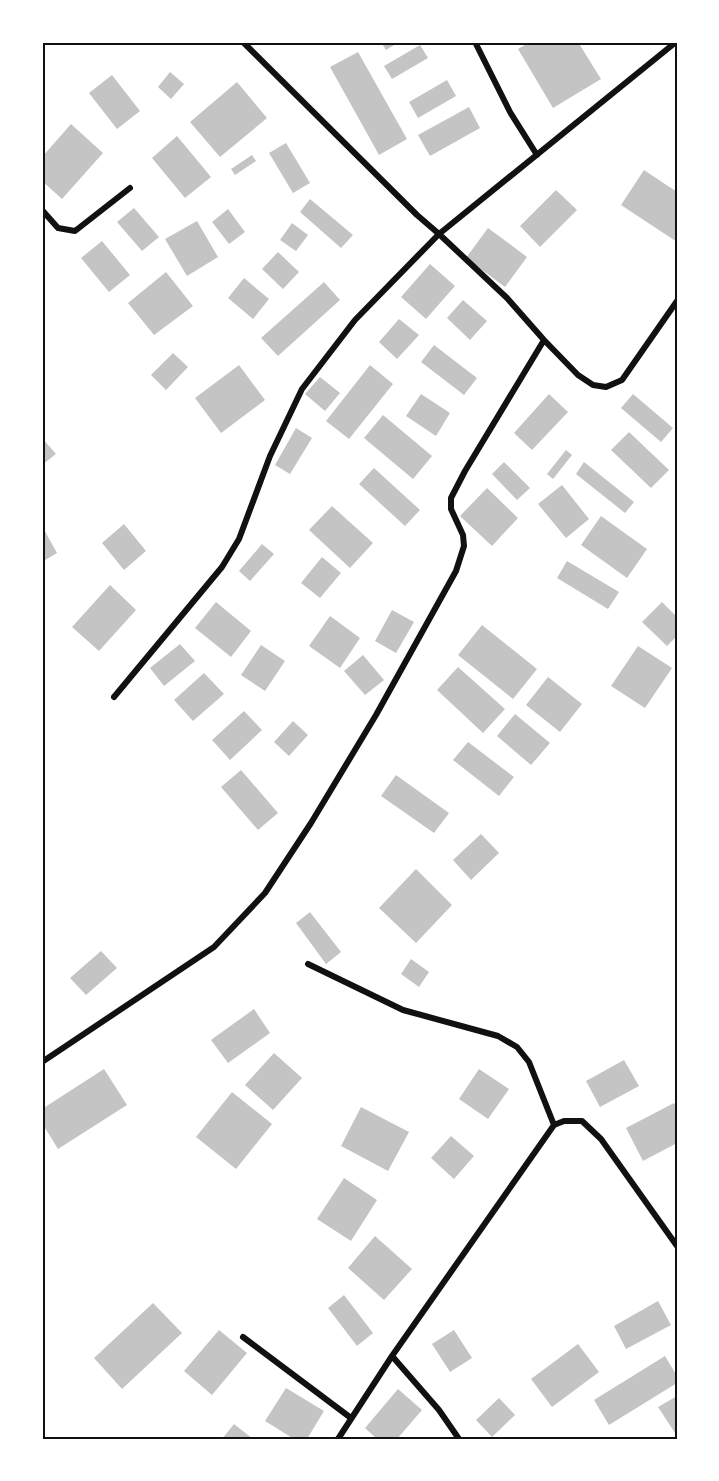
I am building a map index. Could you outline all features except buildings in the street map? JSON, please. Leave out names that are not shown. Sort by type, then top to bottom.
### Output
[{"type":"street","points":[[243,42],[417,215],[507,298],[578,375],[593,385],[606,387],[622,380],[677,301]]},
{"type":"street","points":[[475,42],[510,112],[537,155]]},
{"type":"street","points":[[114,697],[222,567],[239,539],[270,456],[302,389],[356,320],[439,234],[676,42]]},
{"type":"street","points":[[42,210],[58,228],[75,231],[130,188]]},
{"type":"street","points":[[42,1062],[214,947],[265,893],[311,823],[370,725],[456,571],[464,546],[463,535],[451,509],[451,498],[544,340]]},
{"type":"street","points":[[308,964],[404,1010],[498,1036],[517,1047],[529,1062],[554,1125]]},
{"type":"street","points":[[338,1439],[392,1356],[554,1125],[564,1121],[582,1121],[601,1139],[677,1246]]},
{"type":"street","points":[[243,1336],[351,1418]]},
{"type":"street","points":[[392,1356],[439,1410],[459,1439]]}]
